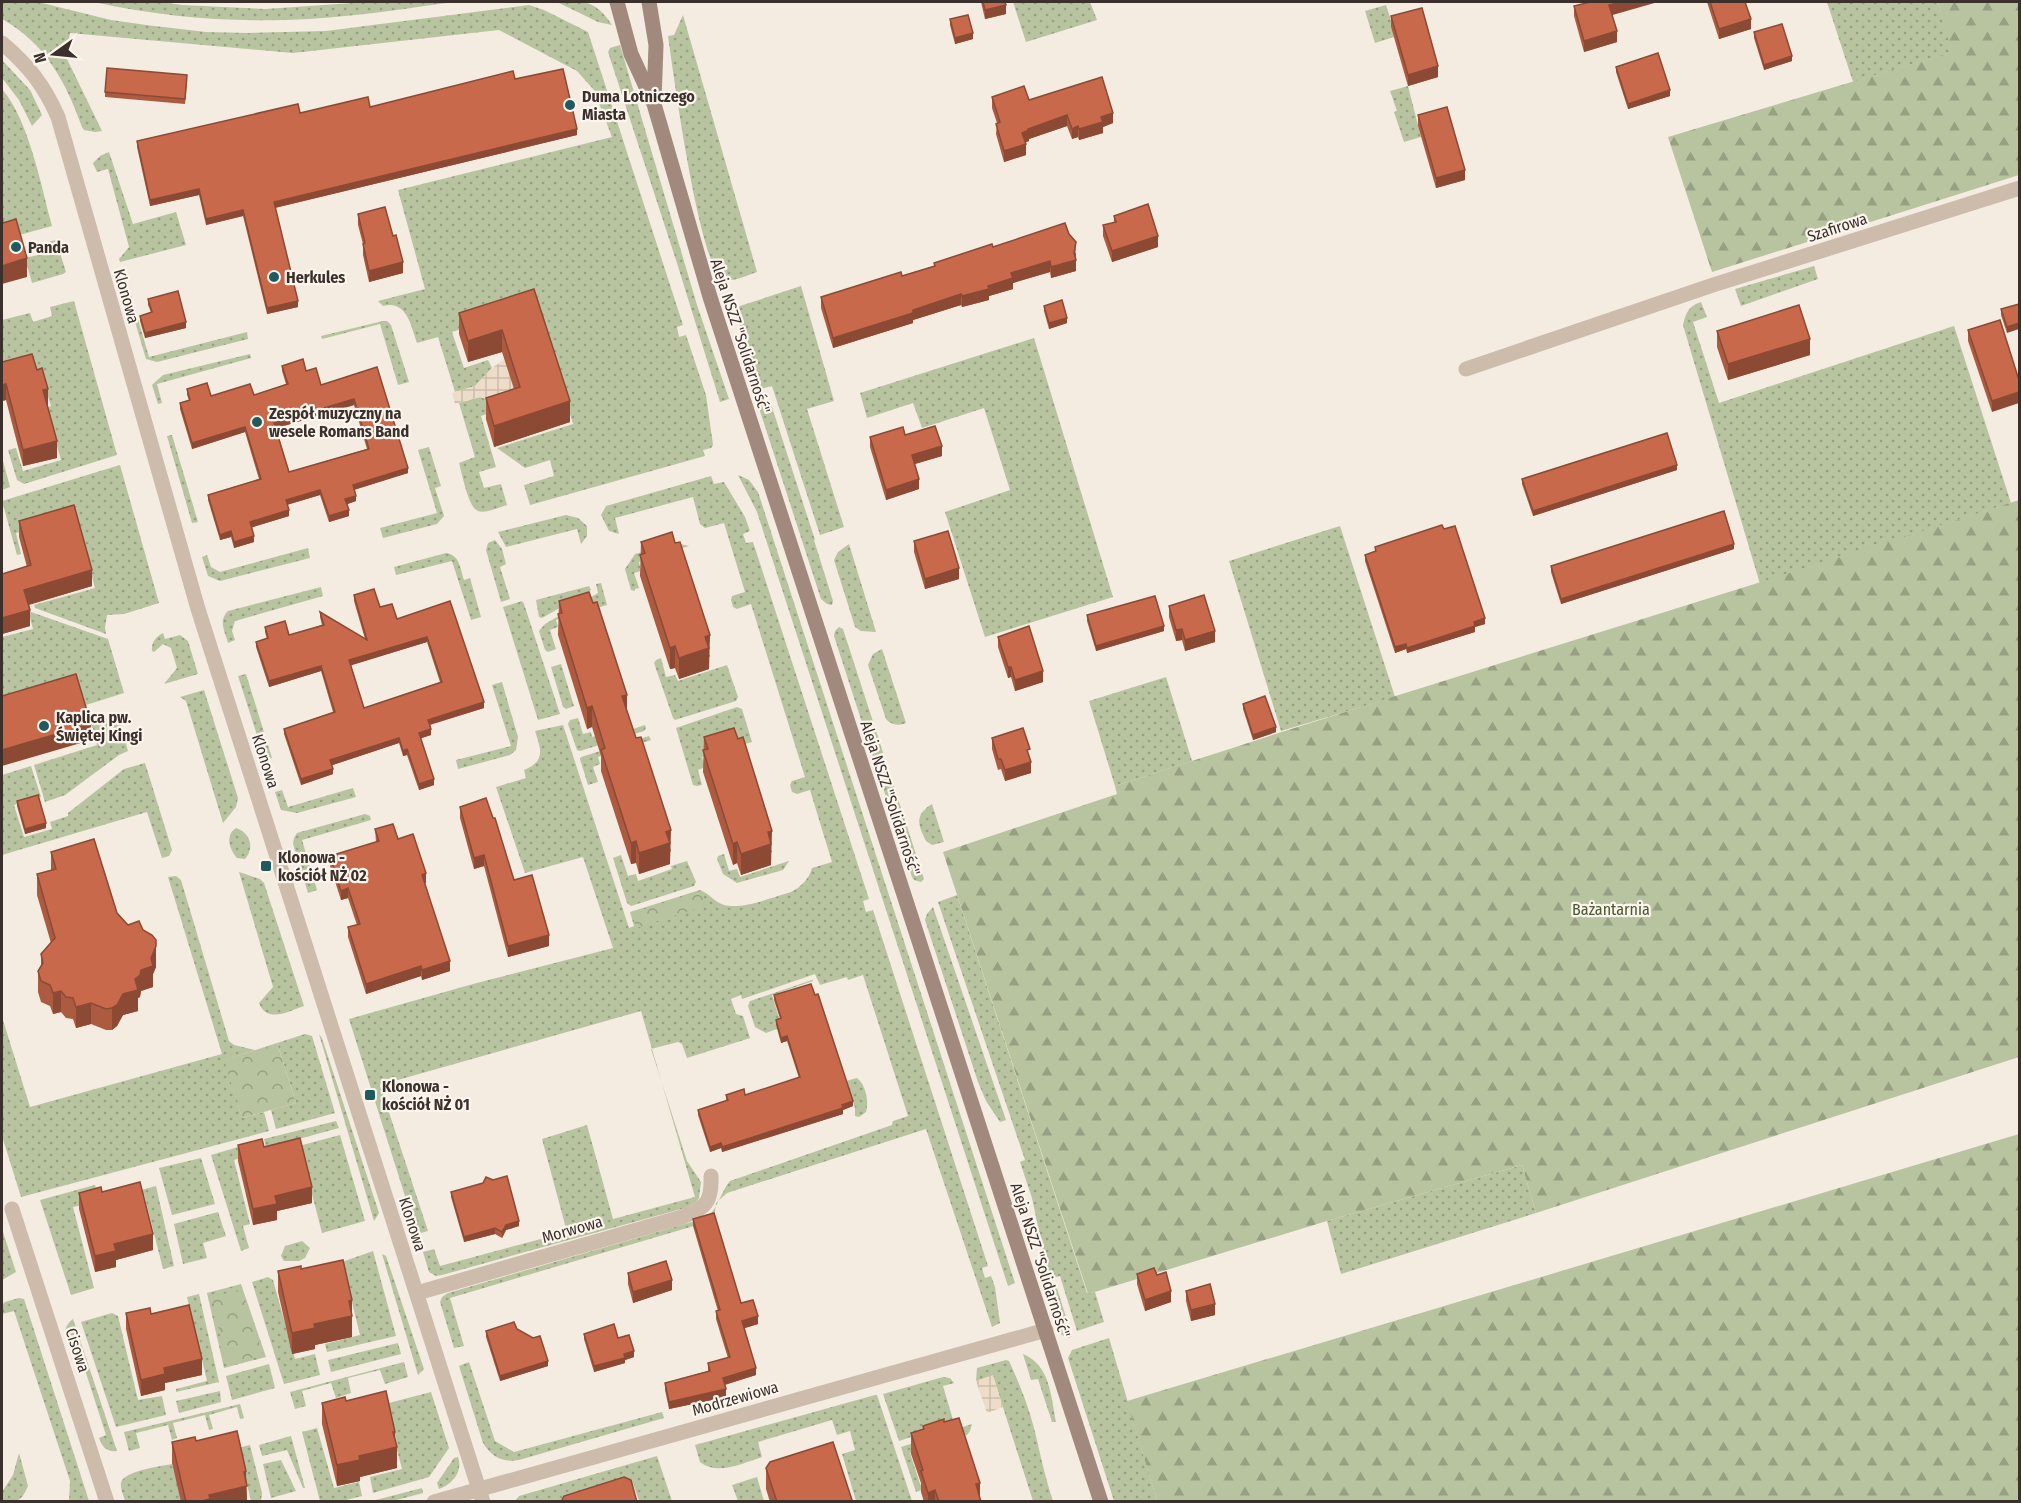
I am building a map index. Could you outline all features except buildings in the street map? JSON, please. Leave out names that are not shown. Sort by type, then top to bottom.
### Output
[{"type":"street","name":"Aleja NSZZ \"Solidarność\"","points":[[616,2],[631,54],[654,104],[710,297],[1101,1502]]},
{"type":"street","name":"Aleja NSZZ \"Solidarność\"","points":[[649,2],[656,45],[654,104]]},
{"type":"street","name":"Klonowa","points":[[2,42],[30,68],[51,100],[58,117],[198,609],[481,1495]]},
{"type":"street","name":"Szafirowa","points":[[1466,369],[2019,188]]},
{"type":"street","name":"Morwowa","points":[[417,1293],[682,1217],[704,1206],[709,1198],[711,1176]]},
{"type":"street","name":"Cisowa","points":[[12,1209],[107,1502]]},
{"type":"street","name":"Modrzewiowa","points":[[434,1502],[481,1495],[1046,1330]]},
{"type":"green space","points":[[2,2],[38,2],[111,20],[146,25],[206,32],[249,33],[326,31],[529,5],[588,32],[683,325],[677,327],[679,337],[686,335],[706,395],[713,445],[703,450],[705,456],[530,505],[524,485],[554,476],[550,460],[525,468],[497,448],[573,424],[536,305],[452,332],[464,368],[488,360],[492,368],[475,386],[455,392],[438,337],[417,343],[410,322],[403,311],[391,305],[383,306],[378,301],[425,289],[398,190],[612,137],[594,90],[577,71],[499,30],[293,53],[70,33],[66,57],[102,131],[95,132],[84,130],[82,127],[61,79],[42,52],[17,29],[2,19]]},
{"type":"green space","points":[[94,2],[160,2],[265,9],[368,2],[455,2],[322,18],[257,20],[191,17]]},
{"type":"green space","points":[[557,2],[582,2],[595,6],[612,25],[598,22]]},
{"type":"green space","points":[[1013,2],[1090,2],[1097,20],[1026,42]]},
{"type":"green space","points":[[1827,2],[1938,2],[1953,52],[1853,82]]},
{"type":"green space","points":[[1938,2],[2019,2],[2019,175],[1712,272],[1668,137],[1952,52]]},
{"type":"green space","points":[[1386,5],[1394,37],[1375,43],[1365,11]]},
{"type":"green space","points":[[683,15],[757,272],[735,280],[722,278],[713,265],[696,205],[688,165],[668,36],[674,35]]},
{"type":"green space","points":[[620,45],[697,305],[729,399],[720,402],[608,52],[610,48]]},
{"type":"green space","points":[[2,60],[30,90],[42,115],[32,126],[19,100],[2,78]]},
{"type":"green space","points":[[1408,86],[1421,137],[1404,142],[1390,91]]},
{"type":"green space","points":[[2,89],[20,118],[27,135],[52,226],[5,239],[2,227]]},
{"type":"green space","points":[[109,152],[133,224],[176,212],[186,245],[120,262],[119,259],[129,247],[108,169],[97,172],[93,163],[100,156]]},
{"type":"green space","points":[[56,240],[66,272],[32,283],[25,258],[38,255],[36,245]]},
{"type":"green space","points":[[1814,266],[1818,279],[1741,306],[1735,289]]},
{"type":"green space","points":[[801,286],[834,401],[807,409],[844,527],[820,535],[772,386],[760,389],[736,312],[740,306]]},
{"type":"green space","points":[[131,295],[149,357],[247,332],[248,339],[157,362],[146,359],[128,298]]},
{"type":"green space","points":[[74,301],[117,455],[24,484],[17,480],[8,450],[16,448],[23,471],[61,460],[46,408],[51,406],[43,381],[2,375],[2,320],[30,313],[33,322],[52,316],[50,307]]},
{"type":"green space","points":[[1701,302],[1707,317],[1693,322],[1719,403],[1954,326],[2011,503],[1760,584],[1683,325],[1689,310]]},
{"type":"green space","points":[[383,321],[391,325],[409,382],[398,385],[380,324],[322,339],[321,336]]},
{"type":"green space","points":[[1034,338],[1113,597],[985,637],[945,512],[1010,490],[984,408],[922,428],[913,403],[867,418],[860,393]]},
{"type":"green space","points":[[250,354],[251,358],[157,384],[162,403],[158,404],[152,385],[163,375]]},
{"type":"green space","points":[[480,397],[503,404],[505,408],[481,416],[496,467],[479,472],[484,488],[501,484],[507,505],[484,512],[478,511],[471,503],[459,463],[475,457],[459,403]]},
{"type":"green space","points":[[770,401],[815,540],[833,601],[832,605],[821,599],[758,405]]},
{"type":"green space","points":[[172,435],[198,522],[192,523],[167,436]]},
{"type":"green space","points":[[429,447],[441,486],[435,488],[444,516],[437,524],[383,538],[380,528],[437,513],[418,450]]},
{"type":"green space","points":[[2,457],[10,487],[2,490]]},
{"type":"green space","points":[[120,465],[159,603],[124,614],[107,615],[106,634],[35,608],[34,605],[95,588],[76,517],[16,533],[21,554],[17,555],[2,501]]},
{"type":"green space","points":[[738,475],[749,480],[758,492],[1015,1283],[1008,1286],[757,512]]},
{"type":"green space","points":[[711,476],[714,484],[724,482],[745,517],[750,531],[743,534],[746,543],[753,542],[869,899],[863,901],[866,912],[873,910],[988,1266],[982,1268],[985,1278],[991,1276],[995,1287],[1000,1323],[992,1327],[926,1129],[727,1193],[719,1200],[730,1181],[892,1125],[893,1121],[908,1116],[863,975],[820,985],[815,974],[742,999],[741,995],[731,999],[736,1014],[743,1016],[750,1038],[687,1058],[682,1044],[678,1042],[652,1049],[641,1011],[380,1085],[428,1231],[417,1234],[349,1019],[613,948],[583,857],[525,873],[496,787],[526,778],[524,770],[536,763],[540,754],[535,731],[563,725],[629,928],[634,926],[630,912],[700,890],[720,904],[731,906],[758,902],[791,892],[804,882],[812,868],[832,862],[810,790],[797,794],[792,792],[790,785],[792,781],[805,777],[751,604],[737,609],[733,607],[732,596],[745,592],[724,523],[705,528],[700,524],[693,497],[615,518],[619,534],[609,531],[601,515],[606,506]]},
{"type":"green space","name":"Bażantarnia","points":[[2019,500],[2019,1057],[1536,1213],[1522,1165],[1327,1221],[1088,1294],[943,852],[1117,794],[1115,786]]},
{"type":"green space","points":[[566,515],[578,518],[587,526],[587,536],[581,544],[577,529],[506,547],[498,532]]},
{"type":"green space","points":[[1340,526],[1395,697],[1281,731],[1229,561]]},
{"type":"green space","points":[[495,540],[502,549],[506,564],[500,567],[510,599],[501,602],[486,550],[488,543]]},
{"type":"green space","points":[[676,543],[689,546],[639,562],[641,571],[634,573],[639,588],[635,591],[631,590],[625,569],[635,554]]},
{"type":"green space","points":[[849,544],[876,632],[861,631],[855,627],[834,560],[838,552]]},
{"type":"green space","points":[[308,548],[310,558],[220,581],[208,576],[202,557],[207,555],[211,567],[220,572]]},
{"type":"green space","points":[[446,553],[457,559],[464,580],[470,578],[481,617],[471,620],[452,561],[396,575],[394,567]]},
{"type":"green space","points":[[601,583],[607,605],[556,620],[558,627],[550,630],[556,649],[548,652],[545,650],[539,631],[545,624],[598,593],[596,584]]},
{"type":"green space","points":[[589,586],[591,590],[542,618],[539,617],[536,600]]},
{"type":"green space","points":[[321,587],[323,596],[235,621],[232,631],[235,640],[228,643],[223,618],[228,611]]},
{"type":"green space","points":[[522,601],[560,714],[538,720],[503,607]]},
{"type":"green space","points":[[27,607],[31,612],[108,639],[124,693],[86,705],[79,684],[2,708],[2,637],[33,629]]},
{"type":"green space","points":[[839,627],[843,629],[924,879],[921,882],[912,877],[834,636]]},
{"type":"green space","points":[[163,633],[165,639],[180,635],[188,641],[198,674],[164,684],[177,668],[171,648],[163,644],[154,652],[152,651],[154,640]]},
{"type":"green space","points":[[882,649],[906,723],[903,724],[892,724],[886,719],[868,665],[873,654]]},
{"type":"green space","points":[[661,658],[666,677],[675,675],[678,681],[727,665],[738,697],[736,701],[675,720],[654,663]]},
{"type":"green space","points":[[561,664],[574,706],[566,709],[563,707],[551,667]]},
{"type":"green space","points":[[246,674],[272,758],[265,760],[238,676]]},
{"type":"green space","points":[[1166,677],[1192,761],[1115,786],[1089,701]]},
{"type":"green space","points":[[502,682],[518,737],[516,750],[510,755],[458,769],[456,760],[511,746],[492,685]]},
{"type":"green space","points":[[204,690],[238,798],[236,807],[223,823],[186,701],[180,697]]},
{"type":"green space","points":[[737,707],[742,709],[752,742],[702,757],[705,767],[698,770],[702,785],[693,785],[676,728]]},
{"type":"green space","points":[[118,715],[128,751],[119,755],[65,795],[45,802],[34,765],[97,745],[91,724]]},
{"type":"green space","points":[[578,718],[583,734],[591,732],[592,737],[598,735],[600,740],[645,725],[646,728],[644,731],[580,751],[577,750],[568,724],[570,720]]},
{"type":"green space","points":[[649,736],[651,740],[598,757],[600,764],[593,767],[598,782],[588,785],[581,757]]},
{"type":"green space","points":[[145,763],[172,850],[169,856],[162,858],[147,812],[2,855],[2,775],[31,766],[41,797],[14,805],[24,837],[52,829],[50,822],[68,816],[68,813],[124,769]]},
{"type":"green space","points":[[353,788],[356,797],[297,813],[281,810],[275,792],[282,790],[288,807]]},
{"type":"green space","points":[[932,804],[944,842],[932,845],[926,841],[919,821],[922,812]]},
{"type":"green space","points":[[365,814],[370,816],[371,820],[302,840],[317,890],[308,893],[293,844],[297,833]]},
{"type":"green space","points":[[236,828],[245,833],[250,841],[250,850],[245,859],[237,858],[230,846],[230,834]]},
{"type":"green space","points":[[724,854],[729,871],[737,869],[740,877],[789,861],[783,870],[737,883],[723,874],[717,859],[718,856]]},
{"type":"green space","points":[[621,855],[628,876],[636,874],[638,881],[687,861],[696,882],[694,886],[631,906],[627,903],[613,858]]},
{"type":"green space","points":[[239,872],[260,879],[264,883],[304,1006],[285,1013],[273,1014],[267,1013],[259,1003],[273,987]]},
{"type":"green space","points":[[176,876],[181,880],[229,1041],[234,1045],[255,1050],[225,1060],[242,1118],[264,1112],[269,1131],[21,1197],[2,1136],[2,1017],[30,1107],[222,1054],[168,877]]},
{"type":"green space","points":[[701,891],[705,906],[636,928],[632,913]]},
{"type":"green space","points":[[957,895],[1087,1293],[1095,1292],[1104,1322],[1077,1331],[1060,1276],[1049,1279],[1032,1198],[1020,1162],[1025,1160],[938,902]]},
{"type":"green space","points":[[933,907],[1006,1120],[1000,1122],[986,1101],[978,1082],[925,920]]},
{"type":"green space","points":[[812,980],[772,995],[782,1027],[766,1033],[755,1027],[748,1006],[750,1001]]},
{"type":"green space","points":[[305,1034],[312,1036],[335,1113],[276,1129],[271,1110],[296,1103],[277,1043]]},
{"type":"green space","points":[[319,1034],[379,1213],[374,1221]]},
{"type":"green space","points":[[277,1043],[296,1103],[242,1118],[224,1060]]},
{"type":"green space","points":[[857,1078],[865,1089],[867,1103],[866,1112],[859,1117],[855,1116],[855,1108],[846,1081]]},
{"type":"green space","points":[[662,1082],[687,1161],[701,1182],[699,1198],[696,1202],[685,1208],[442,1275],[436,1276],[429,1272],[423,1252],[434,1249],[440,1266],[567,1232],[542,1139],[587,1125],[613,1219],[695,1197]]},
{"type":"green space","points":[[336,1121],[339,1128],[266,1148],[264,1139]]},
{"type":"green space","points":[[2019,1134],[2019,1501],[1157,1501],[1127,1401]]},
{"type":"green space","points":[[340,1135],[365,1221],[322,1233],[301,1151],[265,1155]]},
{"type":"green space","points":[[255,1142],[258,1153],[234,1160],[250,1224],[243,1226],[249,1248],[241,1251],[211,1155]]},
{"type":"green space","points":[[201,1158],[215,1204],[172,1215],[159,1168]]},
{"type":"green space","points":[[1522,1165],[1536,1213],[1341,1274],[1327,1221]]},
{"type":"green space","points":[[95,1185],[98,1196],[92,1203],[73,1207],[94,1288],[71,1295],[40,1200]]},
{"type":"green space","points":[[156,1186],[174,1266],[163,1269],[144,1194],[108,1203],[107,1199]]},
{"type":"green space","points":[[716,1207],[714,1220],[450,1298],[464,1346],[454,1348],[440,1302],[442,1297],[448,1293],[698,1220],[709,1215]]},
{"type":"green space","points":[[218,1212],[226,1236],[203,1243],[207,1258],[183,1264],[174,1224]]},
{"type":"green space","points":[[2,1229],[16,1272],[2,1280]]},
{"type":"green space","points":[[302,1241],[310,1248],[305,1258],[299,1261],[284,1261],[281,1256],[285,1246]]},
{"type":"green space","points":[[373,1251],[396,1336],[327,1352],[325,1344],[360,1335],[342,1262]]},
{"type":"green space","points":[[382,1254],[386,1256],[424,1369],[418,1375]]},
{"type":"green space","points":[[268,1277],[273,1280],[295,1359],[315,1354],[320,1375],[284,1384],[252,1282]]},
{"type":"green space","points":[[241,1284],[266,1357],[224,1368],[207,1293]]},
{"type":"green space","points":[[1056,1285],[1072,1336],[1069,1338],[1060,1334],[1045,1289]]},
{"type":"green space","points":[[242,1289],[263,1355],[226,1365],[212,1297]]},
{"type":"green space","points":[[199,1294],[219,1382],[176,1392],[176,1389],[207,1381],[187,1297]]},
{"type":"green space","points":[[24,1299],[89,1501],[69,1501],[70,1481],[14,1311],[2,1314],[2,1305],[5,1302]]},
{"type":"green space","points":[[112,1313],[118,1316],[138,1400],[162,1396],[166,1415],[116,1427],[81,1322]]},
{"type":"green space","points":[[73,1319],[117,1451],[105,1448],[99,1438],[106,1435],[75,1339],[67,1341],[66,1338],[66,1327]]},
{"type":"green space","points":[[1109,1338],[1157,1501],[1114,1501],[1068,1358],[1072,1350]]},
{"type":"green space","points":[[398,1343],[401,1354],[331,1372],[328,1360]]},
{"type":"green space","points":[[1023,1354],[1032,1359],[1044,1373],[1056,1422],[1052,1422],[1038,1379],[1031,1380]]},
{"type":"green space","points":[[1009,1361],[1029,1411],[1053,1501],[1033,1501],[993,1376],[976,1381],[977,1368]]},
{"type":"green space","points":[[404,1362],[408,1377],[385,1384],[380,1370],[348,1378],[351,1393],[336,1398],[331,1383],[302,1391],[306,1406],[295,1409],[290,1392]]},
{"type":"green space","points":[[469,1362],[495,1441],[514,1452],[662,1412],[664,1418],[519,1460],[503,1460],[490,1452],[483,1443],[459,1366]]},
{"type":"green space","points":[[269,1364],[275,1388],[232,1400],[226,1376]]},
{"type":"green space","points":[[943,1377],[950,1378],[954,1383],[943,1386],[954,1423],[899,1441],[883,1394]]},
{"type":"green space","points":[[220,1391],[221,1402],[179,1413],[176,1401]]},
{"type":"green space","points":[[431,1392],[449,1448],[429,1477],[373,1493],[370,1477],[402,1469],[385,1404]]},
{"type":"green space","points":[[877,1395],[912,1501],[856,1501],[842,1454],[855,1450],[850,1431],[837,1435],[832,1420],[758,1442],[762,1457],[739,1465],[715,1468],[700,1462],[695,1445]]},
{"type":"green space","points":[[240,1404],[244,1418],[240,1419],[237,1407],[209,1415],[213,1429],[209,1430],[205,1415],[173,1423],[177,1438],[172,1440],[168,1425],[136,1433],[140,1448],[129,1451],[124,1432]]},
{"type":"green space","points":[[972,1424],[967,1435],[910,1453],[922,1490],[916,1492],[901,1447]]},
{"type":"green space","points":[[317,1428],[334,1488],[359,1482],[362,1496],[342,1501],[320,1501],[302,1432]]},
{"type":"green space","points":[[291,1436],[305,1488],[303,1488],[287,1450],[262,1456],[259,1445]]},
{"type":"green space","points":[[250,1445],[262,1493],[261,1501],[251,1501],[238,1448]]},
{"type":"green space","points":[[19,1453],[28,1486],[18,1500],[2,1501],[2,1492],[13,1475]]},
{"type":"green space","points":[[657,1456],[672,1501],[639,1501],[633,1483],[575,1501],[514,1502],[519,1496]]},
{"type":"green space","points":[[458,1457],[459,1467],[456,1476],[449,1484],[439,1489],[437,1483],[454,1458]]},
{"type":"green space","points":[[281,1460],[296,1491],[271,1498],[263,1464]]},
{"type":"green space","points":[[172,1464],[182,1501],[125,1501],[121,1483],[128,1475]]},
{"type":"green space","points":[[757,1477],[764,1501],[738,1501],[732,1485]]},
{"type":"green space","points":[[422,1488],[423,1493],[393,1501],[372,1501]]},
{"type":"shaded area","points":[[505,359],[520,406],[480,397],[455,404],[452,393],[475,386],[492,368]]},
{"type":"shaded area","points":[[993,1375],[1003,1407],[987,1413],[976,1381]]},
{"type":"place","name":"Duma Lotniczego Miasta","points":[[570,105]]},
{"type":"place","name":"Panda","points":[[16,247]]},
{"type":"place","name":"Herkules","points":[[274,277]]},
{"type":"place","name":"Zespół muzyczny na wesele Romans Band","points":[[257,422]]},
{"type":"place","name":"Kaplica pw. Świętej Kingi","points":[[44,726]]},
{"type":"place","name":"Klonowa - kościół NŻ 02","points":[[266,866]]},
{"type":"place","name":"Klonowa - kościół NŻ 01","points":[[370,1095]]}]
